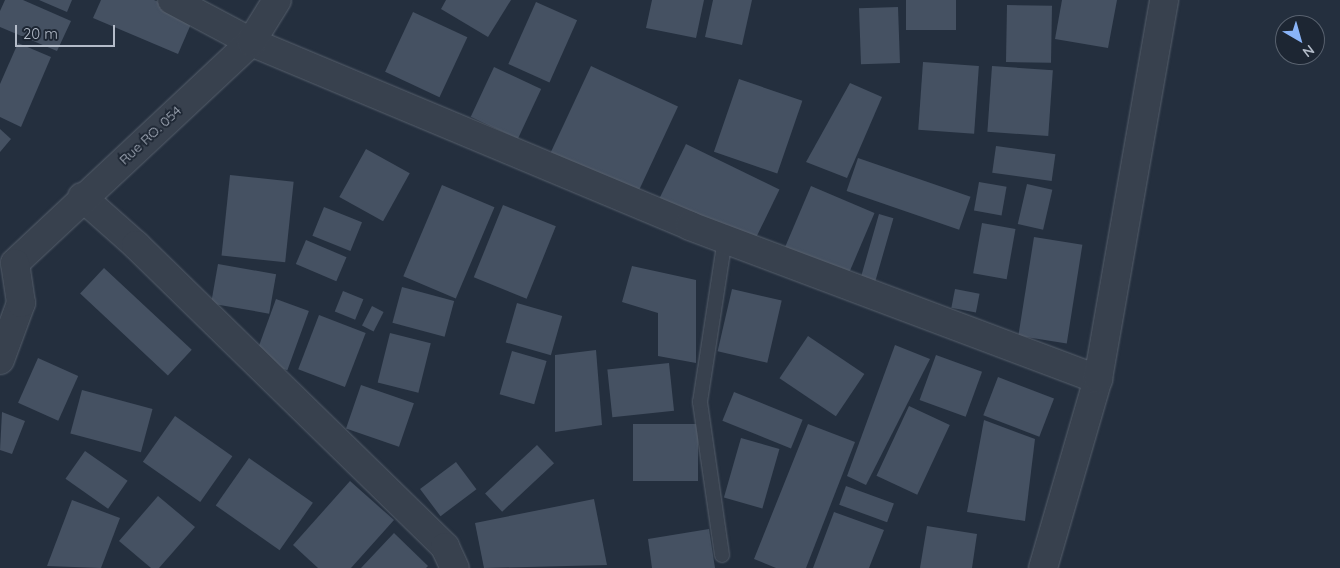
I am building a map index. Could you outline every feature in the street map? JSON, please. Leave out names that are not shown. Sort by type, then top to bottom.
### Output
[{"type":"street","points":[[172,0],[251,42],[725,239],[1098,379]]},
{"type":"street","name":"Rue RO. 054","points":[[7,263],[251,42],[277,0]]},
{"type":"street","points":[[1043,568],[1098,379],[1164,0]]},
{"type":"street","points":[[82,197],[136,246],[445,547],[455,568]]},
{"type":"street","points":[[0,360],[20,303],[7,263]]},
{"type":"lane","points":[[722,554],[700,402],[725,239]]},
{"type":"building","points":[[5,0],[23,0],[71,21],[57,51],[0,27],[0,11]]},
{"type":"building","points":[[39,0],[72,0],[67,12]]},
{"type":"building","points":[[101,0],[154,0],[194,17],[178,54],[93,18]]},
{"type":"building","points":[[446,0],[511,0],[488,37],[441,9]]},
{"type":"building","points":[[652,0],[704,0],[696,38],[646,28]]},
{"type":"building","points":[[713,0],[752,0],[742,45],[705,37]]},
{"type":"building","points":[[906,0],[956,0],[956,30],[906,30]]},
{"type":"building","points":[[1062,0],[1117,0],[1108,48],[1055,39]]},
{"type":"building","points":[[536,2],[577,20],[549,82],[508,64]]},
{"type":"building","points":[[1007,5],[1052,6],[1051,63],[1006,62]]},
{"type":"building","points":[[898,7],[900,63],[861,64],[859,8]]},
{"type":"building","points":[[413,12],[467,37],[439,97],[385,72]]},
{"type":"building","points":[[18,43],[51,57],[21,127],[0,117],[0,84]]},
{"type":"building","points":[[923,62],[979,66],[974,134],[918,130]]},
{"type":"building","points":[[591,66],[678,107],[635,199],[548,158]]},
{"type":"building","points":[[992,66],[1053,70],[1048,136],[987,132]]},
{"type":"building","points":[[494,67],[541,89],[518,139],[471,117]]},
{"type":"building","points":[[739,79],[802,101],[777,174],[714,152]]},
{"type":"building","points":[[850,83],[882,97],[847,178],[806,162]]},
{"type":"building","points":[[0,129],[11,139],[0,152]]},
{"type":"building","points":[[686,144],[779,190],[751,249],[657,203]]},
{"type":"building","points":[[996,146],[1055,154],[1052,181],[992,173]]},
{"type":"building","points":[[366,149],[410,173],[383,221],[339,197]]},
{"type":"building","points":[[858,158],[971,197],[959,230],[847,191]]},
{"type":"building","points":[[230,175],[294,182],[285,262],[222,256]]},
{"type":"building","points":[[979,182],[1007,187],[1002,215],[974,211]]},
{"type":"building","points":[[1027,184],[1052,190],[1043,230],[1018,224]]},
{"type":"building","points":[[442,185],[494,207],[456,298],[403,276]]},
{"type":"building","points":[[811,186],[875,213],[848,276],[784,250]]},
{"type":"building","points":[[503,205],[556,226],[527,299],[474,277]]},
{"type":"building","points":[[324,207],[362,222],[350,251],[312,236]]},
{"type":"building","points":[[879,214],[893,218],[874,287],[859,283]]},
{"type":"building","points":[[982,223],[1015,229],[1007,279],[973,273]]},
{"type":"building","points":[[1034,237],[1082,245],[1067,343],[1018,336]]},
{"type":"building","points":[[306,240],[347,257],[336,281],[296,264]]},
{"type":"building","points":[[218,264],[276,274],[269,314],[211,303]]},
{"type":"building","points":[[632,266],[696,280],[696,363],[658,356],[658,313],[622,302]]},
{"type":"building","points":[[104,268],[192,350],[168,375],[80,294]]},
{"type":"building","points":[[402,287],[454,301],[445,337],[392,323]]},
{"type":"building","points":[[732,289],[782,300],[767,363],[718,351]]},
{"type":"building","points":[[955,289],[980,294],[976,312],[951,308]]},
{"type":"building","points":[[343,291],[363,299],[355,320],[335,311]]},
{"type":"building","points":[[276,299],[309,311],[287,370],[254,358]]},
{"type":"building","points":[[517,303],[562,316],[551,355],[506,342]]},
{"type":"building","points":[[372,306],[384,312],[374,332],[362,326]]},
{"type":"building","points":[[319,315],[366,333],[345,387],[298,369]]},
{"type":"building","points":[[390,333],[431,343],[418,393],[378,382]]},
{"type":"building","points":[[808,336],[864,374],[836,416],[779,378]]},
{"type":"building","points":[[895,345],[930,359],[866,485],[847,476]]},
{"type":"building","points":[[596,350],[602,425],[555,432],[555,355]]},
{"type":"building","points":[[512,351],[547,361],[534,404],[500,394]]},
{"type":"building","points":[[936,355],[982,372],[966,417],[920,400]]},
{"type":"building","points":[[38,358],[78,376],[58,421],[18,403]]},
{"type":"building","points":[[669,363],[674,411],[612,417],[607,369]]},
{"type":"building","points":[[998,377],[1054,399],[1039,437],[983,415]]},
{"type":"building","points":[[361,385],[414,403],[399,447],[346,428]]},
{"type":"building","points":[[82,390],[153,409],[141,452],[70,433]]},
{"type":"building","points":[[734,392],[803,420],[791,448],[722,421]]},
{"type":"building","points":[[909,406],[950,425],[917,495],[876,476]]},
{"type":"building","points":[[2,412],[25,421],[12,454],[0,450]]},
{"type":"building","points":[[175,416],[232,456],[200,502],[143,462]]},
{"type":"building","points":[[984,420],[1035,439],[1025,521],[967,512]]},
{"type":"building","points":[[633,424],[698,424],[698,481],[633,481]]},
{"type":"building","points":[[808,424],[855,442],[806,568],[776,568],[754,559]]},
{"type":"building","points":[[741,438],[779,449],[762,509],[724,498]]},
{"type":"building","points":[[537,445],[554,463],[502,512],[485,493]]},
{"type":"building","points":[[85,451],[128,481],[108,509],[65,479]]},
{"type":"building","points":[[249,458],[313,503],[280,550],[216,506]]},
{"type":"building","points":[[456,462],[476,489],[441,516],[420,489]]},
{"type":"building","points":[[350,481],[394,520],[351,568],[318,568],[293,545]]},
{"type":"building","points":[[846,486],[894,503],[887,522],[839,505]]},
{"type":"building","points":[[158,496],[195,527],[159,568],[151,568],[119,541]]},
{"type":"building","points":[[594,499],[607,565],[484,568],[475,523]]},
{"type":"building","points":[[72,500],[120,518],[101,568],[47,566]]},
{"type":"building","points":[[834,512],[884,530],[869,568],[813,568]]},
{"type":"building","points":[[927,526],[977,534],[972,568],[920,568]]},
{"type":"building","points":[[709,529],[715,568],[652,568],[648,539]]},
{"type":"building","points":[[394,533],[428,566],[426,568],[361,568]]}]
